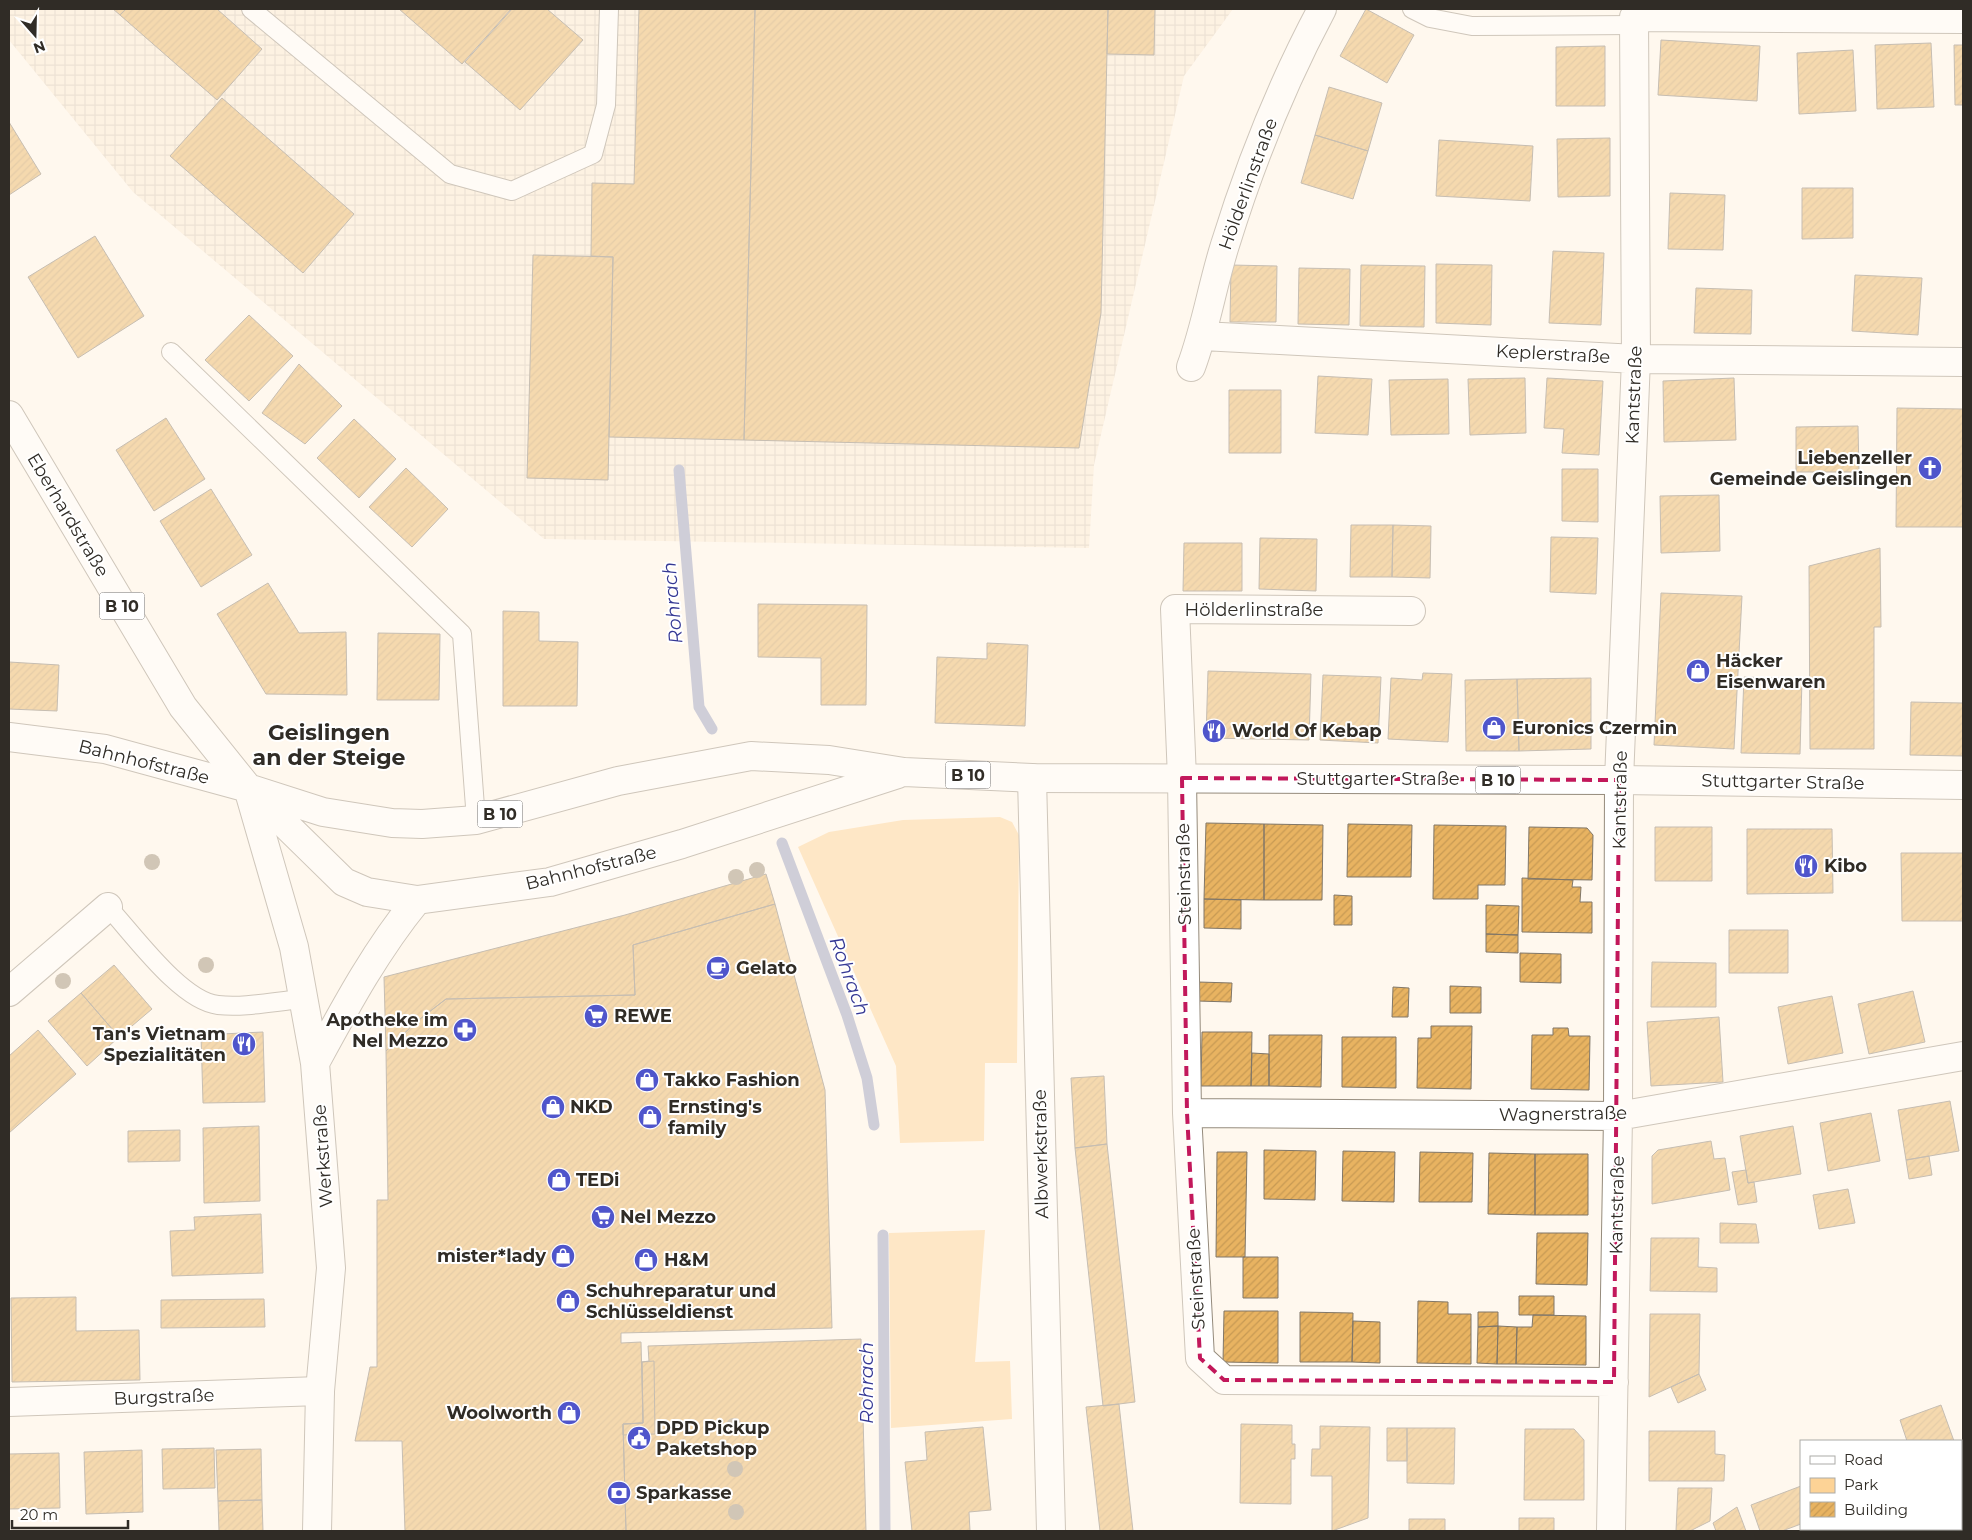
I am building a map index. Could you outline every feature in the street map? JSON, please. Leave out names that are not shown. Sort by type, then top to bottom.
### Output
[{"type":"street","name":"Hölderlinstraße","points":[[1191,367],[1203,336],[1225,246],[1267,128],[1300,50],[1322,9]]},
{"type":"street","points":[[1635,17],[1963,19]]},
{"type":"street","name":"Kantstraße","points":[[1610,1531],[1618,1116],[1619,780],[1636,359],[1635,17]]},
{"type":"street","name":"Keplerstraße","points":[[1203,336],[1636,359],[1963,362]]},
{"type":"street","name":"Eberhardstraße","points":[[9,415],[183,707],[248,788]]},
{"type":"street","name":"Hölderlinstraße","points":[[1182,778],[1175,609],[1411,610]]},
{"type":"street","name":"Bahnhofstraße","points":[[9,737],[105,749],[248,788],[323,812],[392,823],[422,824],[476,820],[618,781],[751,756],[829,760],[904,772],[1032,778]]},
{"type":"street","name":"Bahnhofstraße","points":[[248,788],[344,882],[367,892],[417,900],[550,882],[682,844],[904,772]]},
{"type":"street","name":"Stuttgarter Straße","points":[[1032,778],[1619,780],[1963,785]]},
{"type":"street","name":"Albwerkstraße","points":[[1032,778],[1051,1531]]},
{"type":"street","name":"Steinstraße","points":[[1182,778],[1187,1113],[1200,1358],[1224,1380],[1614,1382]]},
{"type":"street","name":"Werkstraße","points":[[248,788],[294,947],[316,1063],[332,1268],[320,1391],[317,1531]]},
{"type":"street","points":[[316,1063],[361,978],[389,934],[417,900]]},
{"type":"street","points":[[9,992],[108,906]]},
{"type":"street","name":"Wagnerstraße","points":[[1187,1113],[1618,1116],[1963,1056]]},
{"type":"street","name":"Burgstraße","points":[[9,1402],[320,1391]]},
{"type":"lane","points":[[251,9],[450,174],[512,191],[593,154],[606,106],[609,9]]},
{"type":"lane","points":[[1412,9],[1430,18],[1472,26],[1635,17]]},
{"type":"lane","points":[[171,352],[462,634],[476,820]]},
{"type":"lane","points":[[108,906],[180,987],[196,998],[217,1005],[237,1006],[303,999]]},
{"type":"highlighted area","points":[[1182,778],[1619,780],[1614,1382],[1224,1380],[1200,1358],[1187,1113]]},
{"type":"shaded area","points":[[9,9],[1233,9],[1184,76],[1094,465],[1089,548],[544,539],[133,192],[9,40]]},
{"type":"green space","points":[[1000,817],[1012,822],[1019,835],[1017,1063],[985,1063],[984,1141],[900,1143],[896,1066],[798,847],[829,832],[903,820]]},
{"type":"green space","points":[[985,1230],[975,1362],[1010,1361],[1012,1419],[891,1428],[889,1233]]},
{"type":"building","points":[[113,9],[126,9],[120,15]]},
{"type":"building","points":[[126,9],[217,9],[262,49],[217,100],[120,15]]},
{"type":"building","points":[[399,9],[511,9],[462,64]]},
{"type":"building","points":[[512,9],[547,9],[583,40],[520,110],[465,62]]},
{"type":"building","points":[[639,9],[755,9],[744,440],[609,437],[613,257],[591,256],[592,183],[634,184]]},
{"type":"building","points":[[755,9],[1108,9],[1101,313],[1079,448],[744,440]]},
{"type":"building","points":[[1108,9],[1155,9],[1154,55],[1107,54]]},
{"type":"building","points":[[1366,9],[1414,35],[1387,83],[1340,56]]},
{"type":"building","points":[[1661,40],[1760,46],[1757,101],[1658,95]]},
{"type":"building","points":[[1931,43],[1934,107],[1877,109],[1875,45]]},
{"type":"building","points":[[1954,45],[1963,45],[1963,105],[1955,105]]},
{"type":"building","points":[[1605,46],[1605,106],[1556,106],[1556,47]]},
{"type":"building","points":[[1853,50],[1856,111],[1799,114],[1797,53]]},
{"type":"building","points":[[1329,87],[1382,103],[1368,151],[1315,135]]},
{"type":"building","points":[[222,98],[354,214],[303,273],[170,156]]},
{"type":"building","points":[[9,122],[41,174],[9,195]]},
{"type":"building","points":[[1315,135],[1368,151],[1353,199],[1301,183]]},
{"type":"building","points":[[1610,138],[1610,196],[1558,197],[1557,139]]},
{"type":"building","points":[[1439,140],[1533,146],[1530,201],[1436,196]]},
{"type":"building","points":[[1802,188],[1853,188],[1853,238],[1802,239]]},
{"type":"building","points":[[1670,193],[1725,195],[1723,250],[1668,249]]},
{"type":"building","points":[[95,236],[144,316],[78,358],[28,277]]},
{"type":"building","points":[[1553,251],[1604,253],[1601,325],[1549,323]]},
{"type":"building","points":[[533,255],[613,257],[608,480],[527,478]]},
{"type":"building","points":[[1436,264],[1492,265],[1491,325],[1436,323]]},
{"type":"building","points":[[1231,265],[1277,266],[1276,322],[1230,322]]},
{"type":"building","points":[[1361,265],[1425,266],[1424,327],[1360,326]]},
{"type":"building","points":[[1299,268],[1350,269],[1349,325],[1298,324]]},
{"type":"building","points":[[1855,275],[1922,278],[1918,335],[1852,331]]},
{"type":"building","points":[[1696,288],[1752,290],[1751,334],[1694,333]]},
{"type":"building","points":[[249,315],[293,356],[249,401],[205,360]]},
{"type":"building","points":[[299,364],[342,406],[305,444],[262,413]]},
{"type":"building","points":[[1318,376],[1372,379],[1368,435],[1315,433]]},
{"type":"building","points":[[1525,378],[1526,433],[1470,435],[1468,379]]},
{"type":"building","points":[[1547,378],[1603,381],[1599,455],[1562,453],[1564,429],[1544,428]]},
{"type":"building","points":[[1734,378],[1736,440],[1664,442],[1663,381]]},
{"type":"building","points":[[1448,379],[1449,434],[1391,435],[1389,380]]},
{"type":"building","points":[[1229,390],[1281,390],[1281,453],[1229,453]]},
{"type":"building","name":"Liebenzeller Gemeinde Geislingen","points":[[1897,408],[1963,409],[1963,527],[1896,527]]},
{"type":"building","points":[[166,418],[205,479],[154,511],[116,450]]},
{"type":"building","points":[[354,419],[396,459],[359,498],[317,458]]},
{"type":"building","points":[[1858,426],[1859,472],[1796,472],[1796,427]]},
{"type":"building","points":[[406,468],[448,509],[412,547],[369,507]]},
{"type":"building","points":[[1562,469],[1598,469],[1598,522],[1562,521]]},
{"type":"building","points":[[211,489],[252,555],[201,587],[160,521]]},
{"type":"building","points":[[1719,495],[1720,551],[1661,553],[1660,496]]},
{"type":"building","points":[[1351,525],[1393,525],[1392,577],[1350,577]]},
{"type":"building","points":[[1393,525],[1431,526],[1430,578],[1392,577]]},
{"type":"building","points":[[1551,537],[1598,538],[1596,594],[1550,592]]},
{"type":"building","points":[[1260,538],[1317,539],[1316,591],[1259,589]]},
{"type":"building","points":[[1184,543],[1242,543],[1242,591],[1183,591]]},
{"type":"building","points":[[1880,548],[1881,627],[1874,627],[1874,749],[1810,749],[1809,566]]},
{"type":"building","points":[[268,583],[299,633],[346,632],[347,695],[266,694],[217,614]]},
{"type":"building","name":"Häcker Eisenwaren","points":[[1661,593],[1742,596],[1734,749],[1654,745]]},
{"type":"building","points":[[758,604],[867,605],[866,705],[821,705],[821,658],[758,657]]},
{"type":"building","points":[[503,611],[539,612],[539,641],[578,642],[577,706],[503,706]]},
{"type":"building","points":[[378,633],[440,634],[439,700],[377,700]]},
{"type":"building","points":[[987,643],[1028,645],[1025,726],[935,723],[937,657],[987,659]]},
{"type":"building","points":[[9,662],[59,665],[57,711],[9,709]]},
{"type":"building","points":[[1208,671],[1311,674],[1309,740],[1206,738]]},
{"type":"building","points":[[1423,673],[1452,674],[1448,742],[1388,739],[1391,678],[1422,680]]},
{"type":"building","points":[[1323,675],[1381,677],[1378,743],[1320,740]]},
{"type":"building","points":[[1744,677],[1802,679],[1800,754],[1741,753]]},
{"type":"building","points":[[1591,678],[1591,749],[1519,751],[1517,679]]},
{"type":"building","points":[[1517,679],[1519,751],[1466,751],[1465,680]]},
{"type":"building","points":[[1911,702],[1963,703],[1963,756],[1910,755]]},
{"type":"building","points":[[1206,823],[1264,824],[1264,900],[1204,899]]},
{"type":"building","points":[[1264,824],[1323,825],[1322,900],[1264,900]]},
{"type":"building","points":[[1348,824],[1412,825],[1411,877],[1347,877]]},
{"type":"building","points":[[1434,825],[1506,826],[1505,885],[1478,885],[1478,899],[1433,899]]},
{"type":"building","points":[[1529,827],[1587,828],[1593,835],[1592,880],[1528,879]]},
{"type":"building","points":[[1655,827],[1712,827],[1712,881],[1655,881]]},
{"type":"building","points":[[1747,829],[1832,829],[1833,893],[1747,894]]},
{"type":"building","points":[[1901,853],[1963,853],[1963,921],[1902,921]]},
{"type":"building","points":[[766,874],[775,904],[633,945],[635,995],[446,999],[416,1022],[386,1051],[384,977],[625,915]]},
{"type":"building","points":[[1522,878],[1573,880],[1572,887],[1581,887],[1580,902],[1592,902],[1592,933],[1522,932]]},
{"type":"building","points":[[1334,895],[1352,896],[1352,925],[1334,925]]},
{"type":"building","points":[[1204,899],[1241,900],[1241,929],[1204,928]]},
{"type":"building","name":"Nel Mezzo","points":[[775,904],[825,1090],[832,1328],[621,1333],[621,1343],[641,1342],[643,1423],[623,1424],[626,1531],[405,1531],[402,1441],[355,1441],[370,1367],[377,1367],[377,1200],[388,1200],[386,1051],[416,1022],[446,999],[635,995],[633,945]]},
{"type":"building","points":[[1486,905],[1519,906],[1518,935],[1486,934]]},
{"type":"building","points":[[1729,930],[1788,930],[1788,973],[1729,973]]},
{"type":"building","points":[[1486,934],[1518,935],[1518,953],[1486,952]]},
{"type":"building","points":[[1520,953],[1561,954],[1561,983],[1520,982]]},
{"type":"building","points":[[1652,962],[1716,963],[1716,1007],[1651,1007]]},
{"type":"building","points":[[114,965],[152,1009],[119,1037],[81,993]]},
{"type":"building","points":[[1198,982],[1232,983],[1231,1002],[1197,1001]]},
{"type":"building","points":[[1450,986],[1481,987],[1481,1013],[1450,1013]]},
{"type":"building","points":[[1393,987],[1409,988],[1408,1017],[1392,1017]]},
{"type":"building","points":[[1913,991],[1925,1042],[1869,1054],[1858,1004]]},
{"type":"building","points":[[81,993],[119,1037],[87,1066],[48,1021]]},
{"type":"building","points":[[1832,996],[1843,1053],[1788,1064],[1778,1007]]},
{"type":"building","points":[[1719,1017],[1723,1082],[1651,1086],[1647,1022]]},
{"type":"building","points":[[1431,1026],[1472,1026],[1471,1089],[1417,1088],[1418,1038],[1431,1038]]},
{"type":"building","points":[[1553,1028],[1568,1028],[1569,1036],[1590,1036],[1589,1090],[1531,1089],[1532,1035],[1553,1035]]},
{"type":"building","points":[[38,1030],[76,1074],[9,1133],[9,1056]]},
{"type":"building","points":[[263,1032],[265,1102],[203,1103],[201,1035]]},
{"type":"building","points":[[1202,1032],[1252,1032],[1251,1086],[1201,1086]]},
{"type":"building","points":[[1269,1035],[1322,1035],[1321,1087],[1269,1086]]},
{"type":"building","points":[[1342,1037],[1396,1037],[1396,1088],[1342,1087]]},
{"type":"building","points":[[1252,1053],[1269,1054],[1269,1086],[1251,1086]]},
{"type":"building","points":[[1104,1076],[1107,1144],[1075,1148],[1071,1078]]},
{"type":"building","points":[[1950,1101],[1959,1151],[1906,1160],[1898,1110]]},
{"type":"building","points":[[1871,1113],[1880,1161],[1828,1171],[1820,1123]]},
{"type":"building","points":[[259,1126],[260,1201],[204,1203],[203,1128]]},
{"type":"building","points":[[1793,1126],[1801,1174],[1748,1183],[1740,1136]]},
{"type":"building","points":[[180,1130],[180,1161],[128,1162],[128,1131]]},
{"type":"building","points":[[1711,1141],[1714,1159],[1725,1158],[1730,1190],[1652,1204],[1652,1156],[1658,1150]]},
{"type":"building","points":[[1107,1144],[1135,1402],[1103,1406],[1075,1148]]},
{"type":"building","points":[[1264,1150],[1316,1151],[1315,1200],[1264,1199]]},
{"type":"building","points":[[1343,1151],[1395,1152],[1394,1202],[1342,1201]]},
{"type":"building","points":[[1217,1152],[1247,1152],[1245,1257],[1216,1257]]},
{"type":"building","points":[[1420,1152],[1473,1153],[1472,1202],[1419,1202]]},
{"type":"building","points":[[1489,1153],[1535,1154],[1535,1215],[1488,1214]]},
{"type":"building","points":[[1535,1154],[1588,1154],[1588,1215],[1535,1215]]},
{"type":"building","points":[[1929,1156],[1932,1175],[1909,1179],[1906,1160]]},
{"type":"building","points":[[1746,1170],[1748,1183],[1754,1182],[1757,1202],[1738,1205],[1732,1172]]},
{"type":"building","points":[[1848,1189],[1855,1223],[1819,1229],[1813,1195]]},
{"type":"building","points":[[261,1214],[263,1273],[172,1276],[170,1231],[195,1230],[194,1217]]},
{"type":"building","points":[[1720,1223],[1756,1224],[1759,1243],[1720,1243]]},
{"type":"building","points":[[1537,1233],[1588,1233],[1587,1285],[1536,1284]]},
{"type":"building","points":[[1651,1238],[1699,1238],[1698,1267],[1717,1268],[1717,1292],[1650,1291]]},
{"type":"building","points":[[1243,1257],[1278,1257],[1278,1298],[1243,1298]]},
{"type":"building","points":[[1519,1296],[1554,1296],[1554,1315],[1519,1315]]},
{"type":"building","points":[[76,1297],[76,1331],[139,1330],[140,1380],[12,1382],[11,1298]]},
{"type":"building","points":[[264,1299],[265,1327],[161,1328],[161,1300]]},
{"type":"building","points":[[1418,1301],[1448,1302],[1448,1314],[1471,1314],[1471,1364],[1417,1363]]},
{"type":"building","points":[[1224,1311],[1278,1311],[1278,1363],[1223,1362]]},
{"type":"building","points":[[1300,1312],[1353,1313],[1352,1362],[1300,1362]]},
{"type":"building","points":[[1478,1312],[1498,1312],[1498,1326],[1478,1327]]},
{"type":"building","points":[[1650,1314],[1700,1314],[1699,1374],[1649,1397]]},
{"type":"building","points":[[1533,1315],[1586,1316],[1586,1365],[1516,1364],[1517,1327],[1532,1327]]},
{"type":"building","points":[[1353,1321],[1380,1322],[1380,1363],[1352,1362]]},
{"type":"building","points":[[1498,1326],[1497,1364],[1477,1363],[1478,1327]]},
{"type":"building","points":[[1498,1326],[1517,1327],[1516,1364],[1497,1364]]},
{"type":"building","points":[[861,1339],[866,1531],[626,1531],[623,1424],[643,1423],[642,1362],[649,1361],[648,1346]]},
{"type":"building","points":[[654,1361],[655,1434],[623,1435],[623,1424],[643,1423],[642,1362]]},
{"type":"building","points":[[1699,1374],[1706,1390],[1678,1403],[1671,1387]]},
{"type":"building","points":[[1119,1404],[1133,1531],[1100,1531],[1086,1407]]},
{"type":"building","points":[[1941,1405],[1954,1440],[1907,1440],[1900,1420]]},
{"type":"building","points":[[1241,1424],[1292,1425],[1292,1444],[1295,1444],[1295,1459],[1291,1459],[1291,1504],[1240,1503]]},
{"type":"building","points":[[1320,1426],[1370,1427],[1368,1518],[1332,1531],[1332,1476],[1311,1476],[1312,1449],[1320,1449]]},
{"type":"building","points":[[983,1427],[991,1510],[969,1512],[970,1531],[912,1531],[905,1462],[927,1460],[925,1432]]},
{"type":"building","points":[[1387,1428],[1407,1428],[1407,1461],[1387,1461]]},
{"type":"building","points":[[1407,1428],[1455,1428],[1454,1484],[1407,1483]]},
{"type":"building","points":[[1525,1429],[1574,1429],[1584,1440],[1584,1500],[1524,1500]]},
{"type":"building","points":[[1649,1431],[1715,1431],[1715,1454],[1725,1455],[1724,1481],[1649,1481]]},
{"type":"building","points":[[214,1448],[215,1488],[163,1489],[162,1449]]},
{"type":"building","points":[[261,1449],[262,1500],[218,1501],[216,1450]]},
{"type":"building","points":[[142,1450],[143,1512],[86,1514],[84,1452]]},
{"type":"building","points":[[59,1453],[60,1508],[9,1509],[9,1454]]},
{"type":"building","points":[[1800,1486],[1800,1524],[1782,1531],[1760,1531],[1751,1505]]},
{"type":"building","points":[[1678,1488],[1712,1488],[1710,1521],[1690,1531],[1676,1531]]},
{"type":"building","points":[[262,1500],[263,1531],[219,1531],[218,1501]]},
{"type":"building","points":[[1737,1507],[1746,1531],[1716,1531],[1713,1523]]},
{"type":"building","points":[[1962,1508],[1963,1531],[1915,1531],[1962,1530]]},
{"type":"building","points":[[1519,1518],[1554,1518],[1554,1531],[1519,1531]]},
{"type":"building","points":[[1409,1519],[1445,1519],[1445,1531],[1409,1531]]},
{"type":"building","points":[[1914,1530],[1915,1531],[1861,1531]]},
{"type":"waterway","name":"Rohrach","points":[[679,470],[699,707],[712,729]]},
{"type":"waterway","name":"Rohrach","points":[[782,843],[847,1015],[867,1078],[874,1125]]},
{"type":"waterway","name":"Rohrach","points":[[883,1235],[885,1531]]},
{"type":"place","name":"Liebenzeller Gemeinde Geislingen","points":[[1930,468]]},
{"type":"place","name":"Häcker Eisenwaren","points":[[1698,671]]},
{"type":"place","name":"Euronics Czermin","points":[[1494,728]]},
{"type":"place","name":"World Of Kebap","points":[[1214,731]]},
{"type":"place","name":"Kibo","points":[[1806,866]]},
{"type":"place","name":"Gelato","points":[[718,968]]},
{"type":"place","name":"REWE","points":[[596,1016]]},
{"type":"place","name":"Apotheke im Nel Mezzo","points":[[465,1030]]},
{"type":"place","name":"Tan's Vietnam Spezialitäten","points":[[244,1044]]},
{"type":"place","name":"Takko Fashion","points":[[647,1080]]},
{"type":"place","name":"NKD","points":[[553,1107]]},
{"type":"place","name":"Ernsting's family","points":[[650,1117]]},
{"type":"place","name":"TEDi","points":[[559,1180]]},
{"type":"place","name":"Nel Mezzo","points":[[603,1217]]},
{"type":"place","name":"mister*lady","points":[[563,1256]]},
{"type":"place","name":"H&M","points":[[646,1260]]},
{"type":"place","name":"Schuhreparatur und Schlüsseldienst","points":[[568,1301]]},
{"type":"place","name":"Woolworth","points":[[569,1413]]},
{"type":"place","name":"DPD Pickup Paketshop","points":[[639,1438]]},
{"type":"place","name":"Sparkasse","points":[[619,1493]]},
{"type":"district","name":"Geislingen an der Steige","points":[[329,744]]}]
